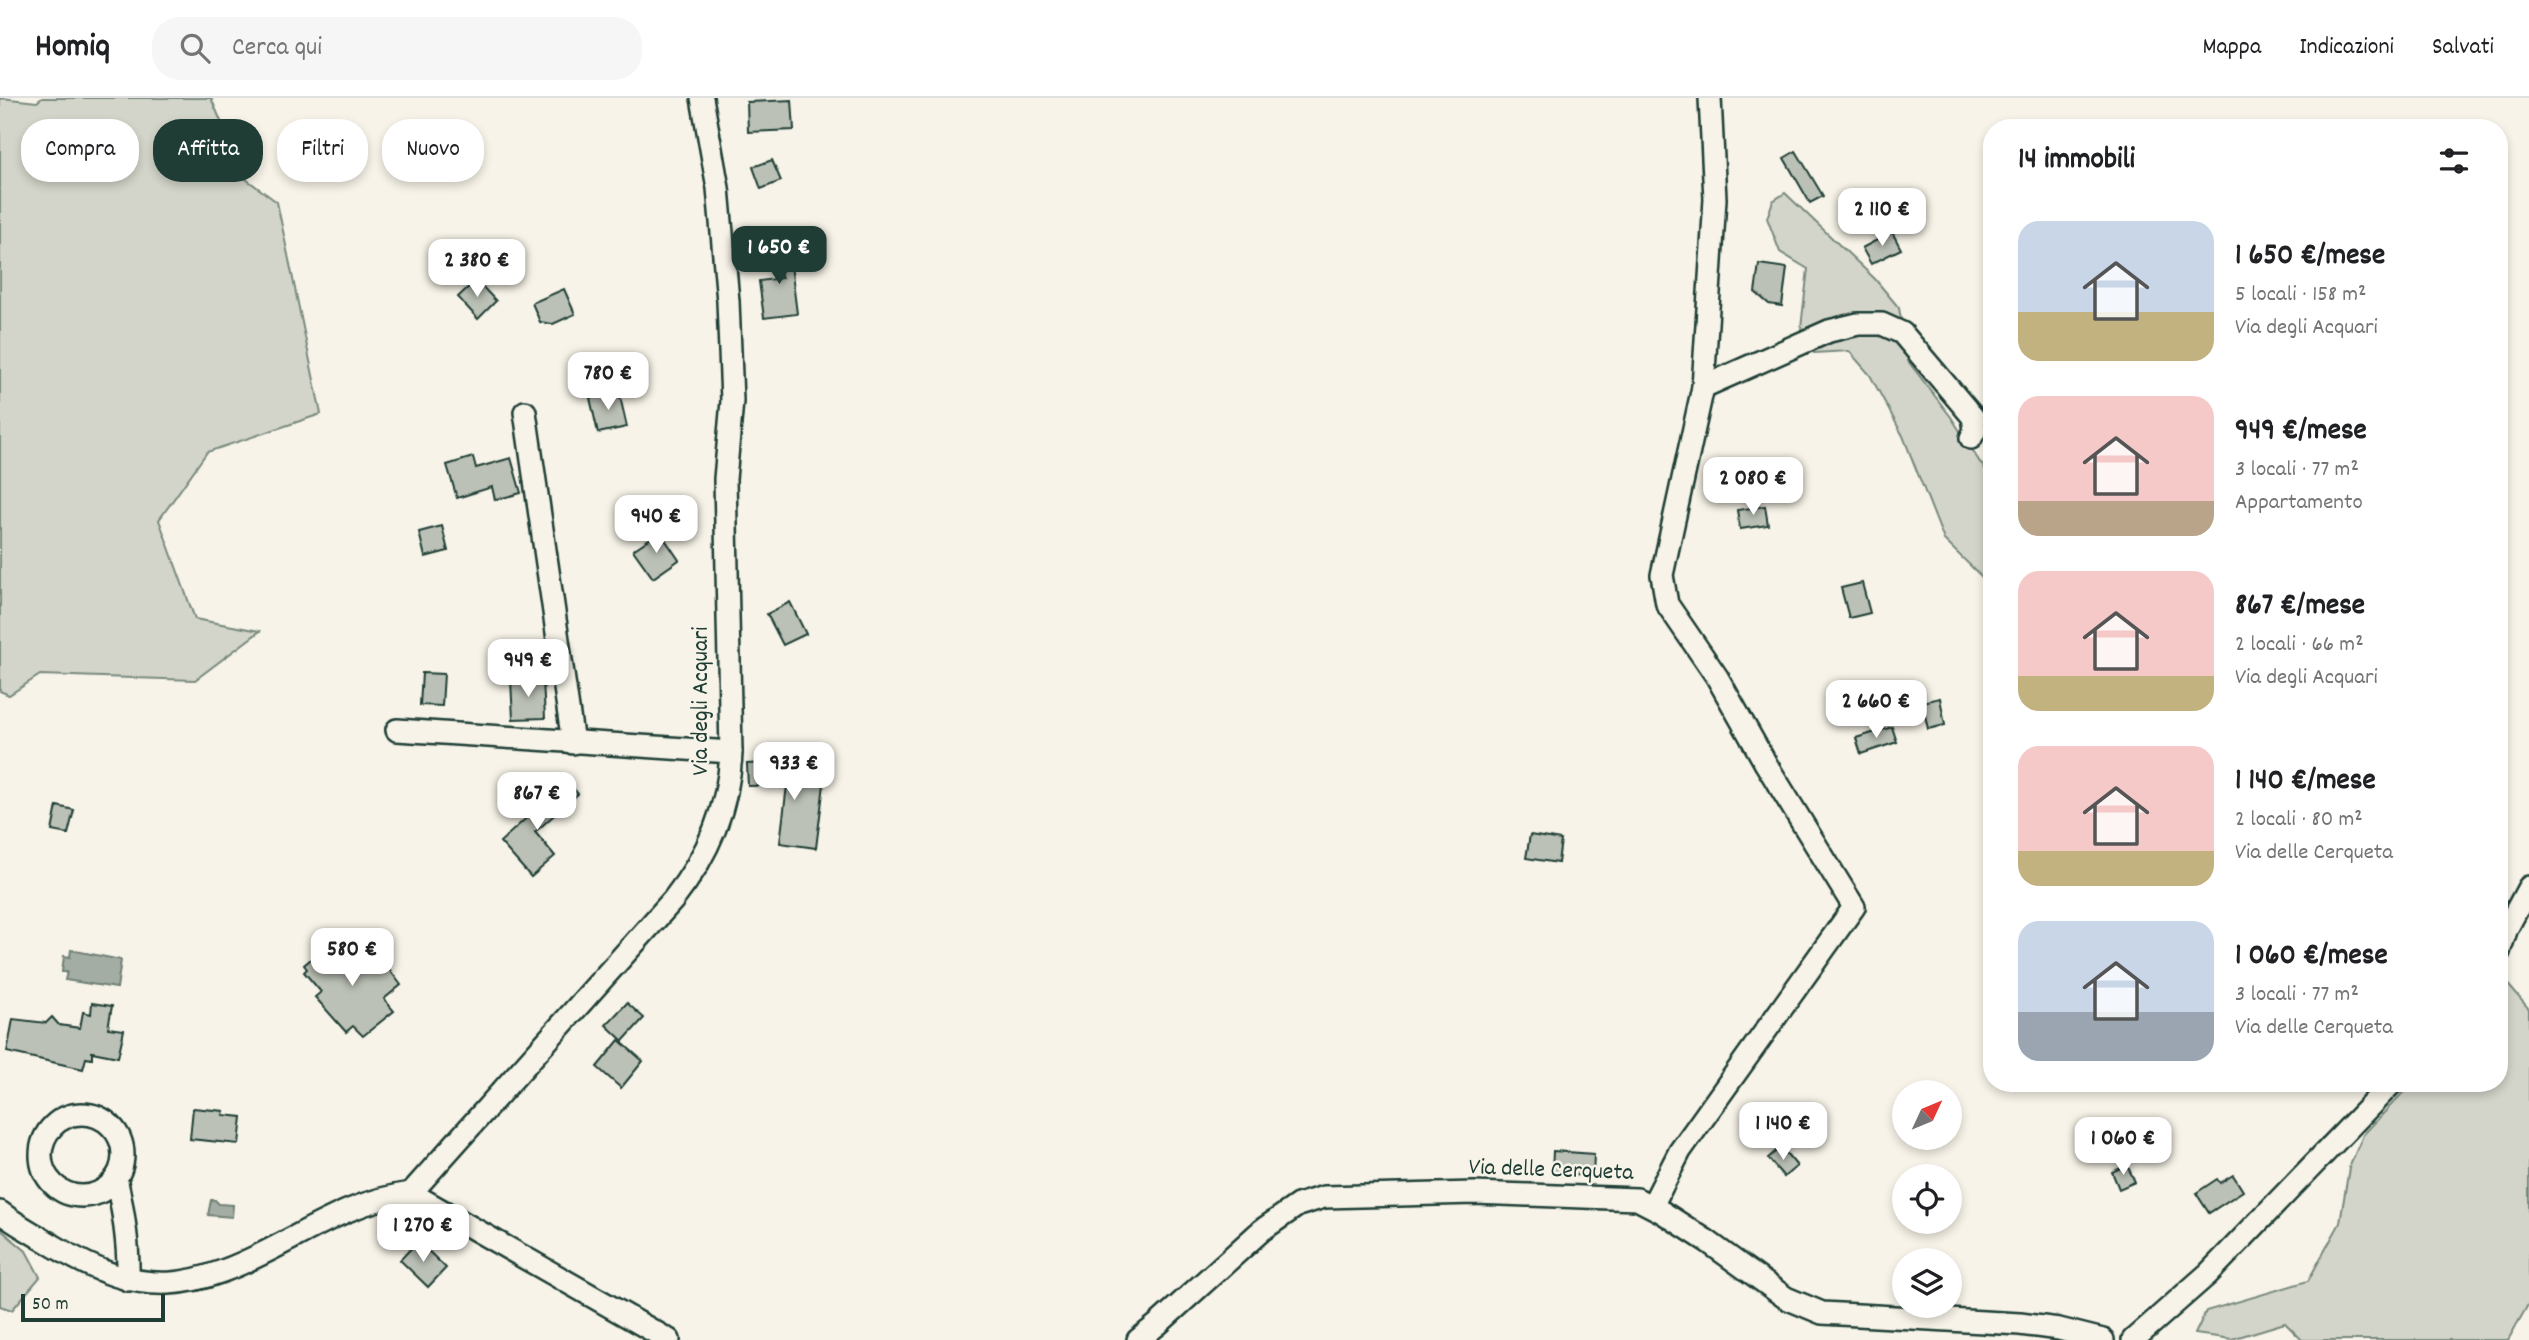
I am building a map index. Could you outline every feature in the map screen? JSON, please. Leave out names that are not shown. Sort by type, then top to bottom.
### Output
[{"type":"street","name":"Via degli Acquari","points":[[411,1193],[684,886],[700,860],[718,820],[728,785],[732,752],[725,479],[732,413],[730,326],[718,188],[702,98]]},
{"type":"street","points":[[1652,1206],[1680,1151],[1854,907],[1766,764],[1717,677],[1667,604],[1662,575],[1703,387],[1715,199],[1710,98]]},
{"type":"street","points":[[1703,387],[1829,331],[1858,324],[1882,324],[1902,333],[1973,417],[1975,430],[1971,438]]},
{"type":"street","points":[[525,412],[573,743]]},
{"type":"street","points":[[397,730],[732,752]]},
{"type":"street","points":[[2508,927],[2529,887]]},
{"type":"street","points":[[2133,1340],[2208,1274],[2383,1092]]},
{"type":"street","points":[[116,1178],[129,1252],[128,1280]]},
{"type":"street","points":[[0,1212],[85,1264],[128,1280],[162,1284],[191,1280],[250,1259],[350,1208],[411,1193],[669,1340]]},
{"type":"street","name":"Via delle Cerqueta","points":[[1138,1340],[1262,1230],[1289,1210],[1313,1199],[1474,1193],[1637,1199],[1729,1256],[1786,1298],[1814,1311],[1836,1315],[2036,1326],[2103,1340]]},
{"type":"shaded area","points":[[0,98],[37,102],[42,98],[211,98],[220,119],[153,119],[153,182],[250,182],[277,202],[321,414],[207,452],[159,520],[195,619],[260,631],[195,680],[40,675],[9,695],[0,691]]},
{"type":"shaded area","points":[[1785,193],[1875,279],[1899,308],[1908,361],[1951,417],[1983,466],[1983,578],[1944,540],[1903,436],[1870,375],[1849,351],[1814,353],[1801,327],[1808,269],[1780,252],[1767,218],[1773,201]]},
{"type":"shaded area","points":[[71,950],[121,960],[117,988],[65,980],[67,972],[62,972],[64,956],[70,957]]},
{"type":"shaded area","points":[[2508,984],[2529,1009],[2529,1303],[2508,1340],[2302,1340],[2285,1323],[2232,1339],[2195,1334],[2206,1311],[2308,1281],[2340,1223],[2349,1168],[2363,1135],[2404,1092],[2508,1092]]},
{"type":"shaded area","points":[[211,1200],[219,1204],[233,1205],[232,1217],[208,1215]]},
{"type":"shaded area","points":[[0,1229],[26,1251],[40,1277],[12,1310],[0,1306]]},
{"type":"building","points":[[792,100],[794,130],[748,132],[747,102]]},
{"type":"building","points":[[1796,151],[1823,196],[1810,203],[1784,158]]},
{"type":"building","points":[[772,160],[781,181],[761,189],[753,167]]},
{"type":"building","points":[[1892,232],[1901,249],[1871,264],[1862,248]]},
{"type":"building","points":[[781,239],[790,257],[797,314],[764,318],[759,281],[782,278],[767,246]]},
{"type":"building","points":[[1759,264],[1787,268],[1782,306],[1769,304],[1755,292]]},
{"type":"building","points":[[476,280],[496,301],[478,319],[458,297]]},
{"type":"building","points":[[564,289],[575,314],[553,324],[540,322],[532,303]]},
{"type":"building","points":[[619,392],[627,427],[598,433],[590,398]]},
{"type":"building","points":[[473,457],[476,468],[511,458],[521,493],[495,500],[492,487],[457,498],[447,465]]},
{"type":"building","points":[[1765,506],[1768,525],[1740,529],[1737,510]]},
{"type":"building","points":[[442,526],[448,551],[425,557],[419,532]]},
{"type":"building","points":[[660,532],[679,560],[653,578],[633,550]]},
{"type":"building","points":[[1862,583],[1870,613],[1849,618],[1841,588]]},
{"type":"building","points":[[790,602],[806,634],[783,645],[767,614]]},
{"type":"building","points":[[422,673],[444,674],[442,706],[420,705]]},
{"type":"building","points":[[511,680],[543,680],[545,718],[513,719]]},
{"type":"building","points":[[1940,698],[1945,725],[1928,729],[1922,702]]},
{"type":"building","points":[[1892,727],[1897,742],[1861,754],[1856,738]]},
{"type":"building","points":[[764,763],[764,768],[825,776],[816,848],[780,843],[787,785],[748,786],[747,764]]},
{"type":"building","points":[[567,781],[578,794],[535,832],[555,856],[531,877],[500,842]]},
{"type":"building","points":[[57,806],[74,810],[68,834],[52,831]]},
{"type":"building","points":[[1530,835],[1561,840],[1558,863],[1526,858]]},
{"type":"building","points":[[336,938],[362,970],[380,957],[401,985],[384,999],[394,1011],[363,1036],[353,1026],[346,1032],[315,997],[321,992],[304,972],[307,969],[304,965]]},
{"type":"building","points":[[92,1003],[112,1006],[108,1028],[124,1030],[118,1057],[92,1052],[92,1059],[86,1058],[83,1069],[7,1052],[13,1019],[46,1023],[52,1017],[59,1025],[80,1028],[83,1012],[91,1014]]},
{"type":"building","points":[[627,1003],[644,1018],[623,1041],[606,1025]]},
{"type":"building","points":[[619,1040],[643,1061],[621,1088],[597,1067]]},
{"type":"building","points":[[193,1108],[224,1111],[223,1115],[242,1117],[239,1144],[190,1139]]},
{"type":"building","points":[[1781,1147],[1797,1166],[1784,1177],[1768,1158]]},
{"type":"building","points":[[1553,1151],[1594,1154],[1593,1176],[1552,1174]]},
{"type":"building","points":[[2127,1165],[2135,1182],[2119,1189],[2112,1172]]},
{"type":"building","points":[[2233,1175],[2243,1191],[2209,1213],[2196,1193],[2217,1179],[2220,1183]]},
{"type":"building","points":[[418,1241],[446,1268],[428,1287],[400,1260]]}]
